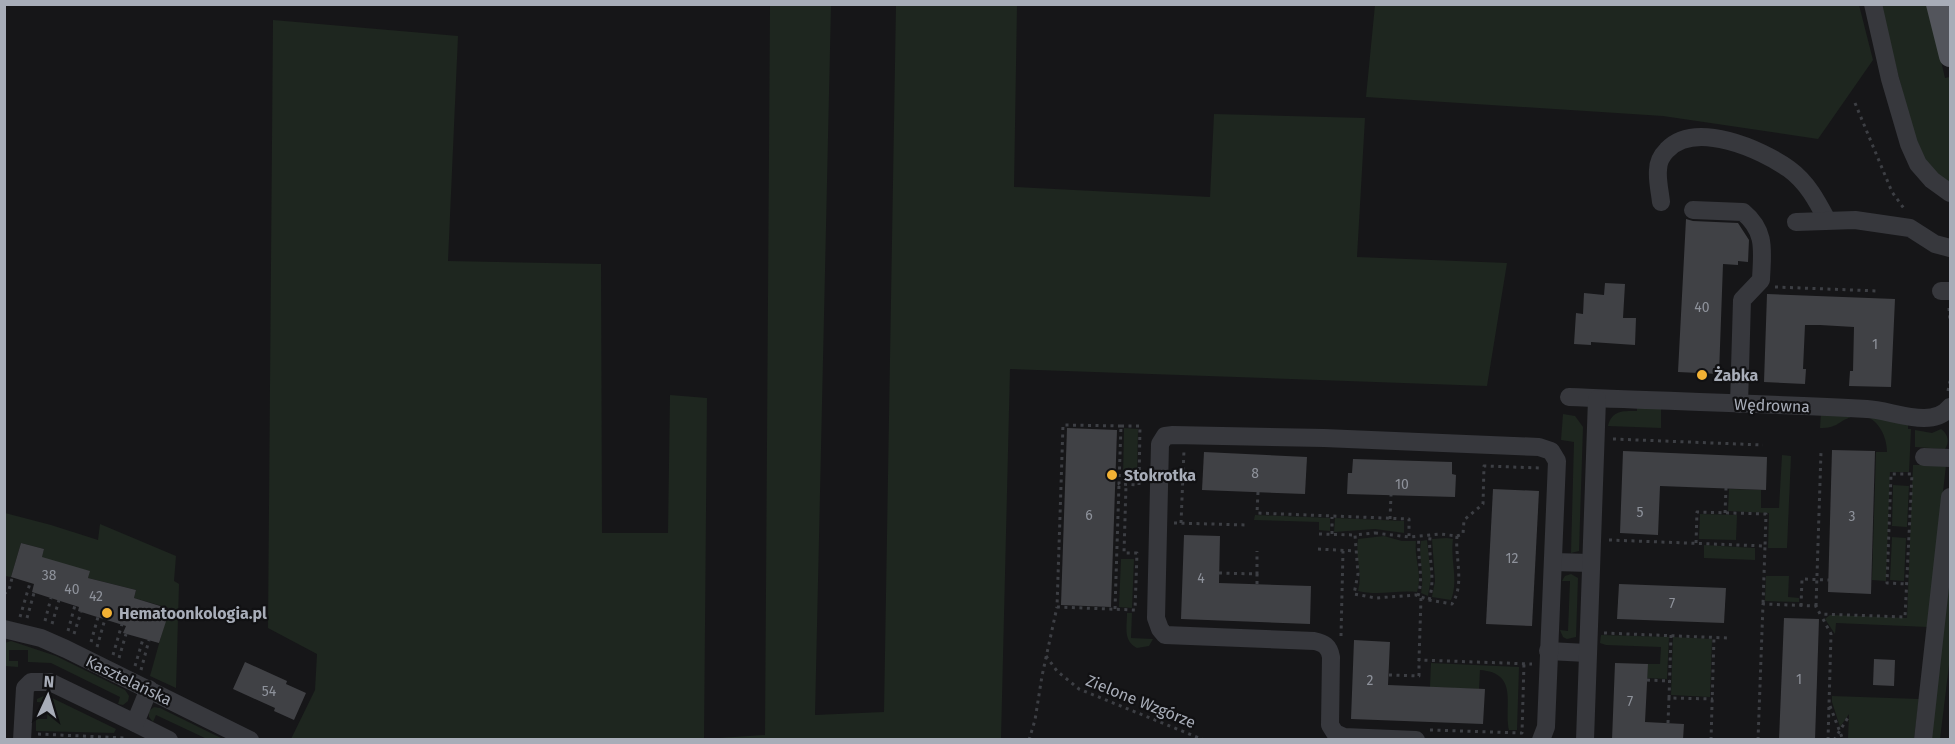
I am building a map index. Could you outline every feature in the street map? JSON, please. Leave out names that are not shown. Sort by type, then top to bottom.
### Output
[{"type":"main road","points":[[1937,4],[1950,53]]},
{"type":"street","points":[[1873,4],[1890,80],[1909,144],[1918,164],[1932,180],[1950,193]]},
{"type":"street","points":[[1661,202],[1658,169],[1662,155],[1675,141],[1689,136],[1720,139],[1746,146],[1789,169],[1808,186],[1827,220]]},
{"type":"street","points":[[1693,210],[1743,212],[1751,219],[1763,240],[1761,280],[1742,300],[1739,404]]},
{"type":"street","points":[[1796,222],[1855,220],[1910,228],[1935,244],[1950,248]]},
{"type":"street","name":"Wędrowna","points":[[1569,397],[1872,409],[1925,418],[1949,414]]},
{"type":"street","points":[[1585,740],[1597,399]]},
{"type":"street","points":[[1418,735],[1344,736],[1335,733],[1330,725],[1331,657],[1330,650],[1324,643],[1166,635],[1160,629],[1156,618],[1160,444],[1162,439],[1173,435],[1324,438],[1545,448],[1556,456],[1546,727],[1541,740]]},
{"type":"street","points":[[1924,457],[1950,458]]},
{"type":"street","points":[[1923,740],[1950,496]]},
{"type":"street","points":[[1553,562],[1591,563]]},
{"type":"street","name":"Kasztelańska","points":[[12,625],[145,682],[250,740]]},
{"type":"street","points":[[1548,658],[1587,653]]},
{"type":"street","points":[[28,737],[25,688],[31,682],[50,682],[169,740]]},
{"type":"street","points":[[135,723],[145,682]]},
{"type":"path","points":[[1855,103],[1892,192],[1911,218]]},
{"type":"path","points":[[1755,286],[1878,291]]},
{"type":"path","points":[[1029,740],[1057,607],[1063,425],[1140,426],[1139,485],[1119,484]]},
{"type":"path","points":[[1115,609],[1121,426]]},
{"type":"path","points":[[1605,439],[1763,445]]},
{"type":"path","points":[[1181,523],[1184,445]]},
{"type":"path","points":[[1821,452],[1815,606],[1820,614],[1905,616],[1907,584],[1912,474],[1892,474],[1887,583],[1907,584]]},
{"type":"path","points":[[1319,534],[1384,533],[1409,537],[1440,534],[1458,536],[1463,534],[1464,520],[1483,504],[1484,466],[1544,468]]},
{"type":"path","points":[[1057,607],[1135,610],[1137,553],[1124,553],[1126,484]]},
{"type":"path","points":[[1725,513],[1726,488]]},
{"type":"path","points":[[1258,492],[1257,513],[1409,519],[1409,537]]},
{"type":"path","points":[[1390,519],[1391,495]]},
{"type":"path","points":[[1696,543],[1697,512],[1766,514],[1758,740]]},
{"type":"path","points":[[1332,517],[1332,534]]},
{"type":"path","points":[[1168,523],[1247,525]]},
{"type":"path","points":[[1354,535],[1358,574],[1354,594],[1376,598],[1408,595],[1452,604],[1459,586],[1456,553],[1458,536]]},
{"type":"path","points":[[1429,600],[1433,582],[1430,536]]},
{"type":"path","points":[[1389,675],[1419,676],[1421,584],[1419,537]]},
{"type":"path","points":[[1602,539],[1765,546]]},
{"type":"path","points":[[1318,549],[1355,551]]},
{"type":"path","points":[[1257,551],[1257,584]]},
{"type":"path","points":[[1341,643],[1343,551]]},
{"type":"path","points":[[1219,573],[1257,574]]},
{"type":"path","points":[[4,594],[9,590],[12,578]]},
{"type":"path","points":[[1801,606],[1802,579],[1829,580]]},
{"type":"path","points":[[12,625],[30,583]]},
{"type":"path","points":[[25,622],[34,593]]},
{"type":"path","points":[[43,628],[51,598]]},
{"type":"path","points":[[49,632],[59,600]]},
{"type":"path","points":[[1763,604],[1815,606]]},
{"type":"path","points":[[66,639],[75,605]]},
{"type":"path","points":[[72,642],[81,612]]},
{"type":"path","points":[[88,649],[98,617]]},
{"type":"path","points":[[95,652],[105,619]]},
{"type":"path","points":[[1823,619],[1832,634],[1828,740]]},
{"type":"path","points":[[112,660],[122,624]]},
{"type":"path","points":[[1598,632],[1728,638]]},
{"type":"path","points":[[118,663],[126,634]]},
{"type":"path","points":[[1668,723],[1671,635]]},
{"type":"path","points":[[1711,740],[1714,637]]},
{"type":"path","points":[[134,671],[143,639]]},
{"type":"path","points":[[145,682],[149,640]]},
{"type":"path","name":"Zielone Wzgórze","points":[[1046,656],[1057,671],[1079,689],[1204,740]]},
{"type":"path","points":[[1419,660],[1524,663],[1548,658]]},
{"type":"path","points":[[1418,735],[1522,733],[1524,663]]},
{"type":"path","points":[[1647,680],[1670,681]]},
{"type":"path","points":[[1669,698],[1713,699]]},
{"type":"path","points":[[1829,704],[1843,740]]},
{"type":"path","points":[[1834,740],[1849,716]]},
{"type":"path","points":[[28,737],[108,737]]},
{"type":"shaded area","points":[[770,5],[831,5],[815,715],[884,712],[896,5],[1017,5],[1014,187],[1210,197],[1214,114],[1365,118],[1357,257],[1507,263],[1487,386],[1010,369],[1001,739],[704,739],[765,735]]},
{"type":"shaded area","points":[[1375,5],[1859,5],[1873,60],[1818,139],[1663,116],[1366,97]]},
{"type":"shaded area","points":[[1880,5],[1928,5],[1945,78],[1950,77],[1950,183],[1939,176],[1925,161],[1915,139]]},
{"type":"shaded area","points":[[273,20],[458,36],[448,261],[601,264],[602,533],[668,533],[670,395],[707,398],[704,739],[291,739],[315,690],[317,654],[268,628]]},
{"type":"shaded area","points":[[1637,406],[1661,407],[1661,428],[1608,426],[1615,414],[1637,411]]},
{"type":"shaded area","points":[[1821,413],[1857,415],[1908,424],[1908,429],[1911,429],[1909,472],[1890,472],[1886,581],[1872,580],[1876,452],[1887,452],[1885,438],[1878,425],[1866,417],[1851,417],[1834,426],[1820,428]]},
{"type":"shaded area","points":[[1563,414],[1575,416],[1583,427],[1579,551],[1571,553],[1574,442],[1561,440]]},
{"type":"shaded area","points":[[1124,428],[1138,429],[1137,478],[1123,478]]},
{"type":"shaded area","points":[[1941,429],[1948,438],[1945,449],[1915,447],[1915,430],[1932,433]]},
{"type":"shaded area","points":[[1782,455],[1791,456],[1787,548],[1768,548],[1769,513],[1728,511],[1729,489],[1761,490],[1761,508],[1779,508]]},
{"type":"shaded area","points":[[1913,465],[1946,465],[1928,627],[1836,623],[1835,634],[1825,619],[1830,615],[1907,618]]},
{"type":"shaded area","points":[[1893,485],[1909,486],[1907,527],[1892,526]]},
{"type":"shaded area","points":[[5,513],[98,540],[100,524],[176,556],[174,581],[179,584],[176,688],[150,676],[169,608],[134,598],[136,590],[88,578],[89,571],[41,560],[44,549],[21,543],[11,577],[5,576]]},
{"type":"shaded area","points":[[1700,514],[1737,515],[1736,540],[1699,539]]},
{"type":"shaded area","points":[[1255,515],[1330,518],[1330,531],[1319,530],[1319,522],[1254,520]]},
{"type":"shaded area","points":[[1335,518],[1404,521],[1404,533],[1375,529],[1334,532]]},
{"type":"shaded area","points":[[1384,536],[1402,541],[1416,541],[1419,579],[1417,592],[1358,591],[1360,578],[1358,539]]},
{"type":"shaded area","points":[[1892,537],[1906,538],[1904,581],[1890,580]]},
{"type":"shaded area","points":[[1432,539],[1453,539],[1454,585],[1451,600],[1432,597],[1435,581]]},
{"type":"shaded area","points":[[1427,540],[1431,577],[1428,596],[1421,593],[1420,554],[1421,541]]},
{"type":"shaded area","points":[[1704,545],[1755,548],[1755,560],[1704,558]]},
{"type":"shaded area","points":[[1121,559],[1134,559],[1132,608],[1119,607]]},
{"type":"shaded area","points":[[1950,562],[1950,657],[1940,739],[1930,740]]},
{"type":"shaded area","points":[[1571,574],[1578,578],[1576,637],[1567,639],[1563,637],[1560,630],[1568,631],[1570,581],[1562,581],[1565,576]]},
{"type":"shaded area","points":[[1766,576],[1789,576],[1788,597],[1799,598],[1799,602],[1765,601]]},
{"type":"shaded area","points":[[1127,613],[1132,613],[1131,638],[1153,639],[1149,646],[1137,648],[1130,642],[1127,633]]},
{"type":"shaded area","points":[[1601,635],[1669,637],[1667,679],[1647,678],[1648,664],[1660,664],[1661,647],[1606,645],[1600,643]]},
{"type":"shaded area","points":[[1673,637],[1712,639],[1710,697],[1671,695]]},
{"type":"shaded area","points":[[11,641],[56,656],[125,690],[129,696],[128,701],[123,705],[118,704],[120,697],[51,663],[28,662],[28,650],[9,650],[9,661],[18,661],[18,667],[5,666],[5,643]]},
{"type":"shaded area","points":[[1431,663],[1519,667],[1517,730],[1509,730],[1507,691],[1500,677],[1492,672],[1480,670],[1479,689],[1430,687]]},
{"type":"shaded area","points":[[46,695],[116,729],[114,733],[36,731],[36,719],[47,719],[48,703],[37,702],[37,699]]},
{"type":"shaded area","points":[[1832,696],[1919,699],[1914,739],[1848,739],[1849,714],[1840,727]]},
{"type":"shaded area","points":[[154,707],[223,739],[207,739],[156,715],[153,722],[149,717],[149,711]]},
{"type":"building","points":[[1686,219],[1738,223],[1749,240],[1748,262],[1738,261],[1738,265],[1723,264],[1719,374],[1678,372]]},
{"type":"building","points":[[1605,283],[1625,284],[1623,318],[1636,318],[1635,345],[1591,342],[1591,345],[1574,344],[1576,313],[1583,314],[1584,293],[1604,295]]},
{"type":"building","points":[[1767,294],[1895,299],[1891,387],[1849,386],[1850,371],[1853,371],[1854,327],[1820,325],[1805,325],[1803,369],[1806,369],[1805,384],[1764,382]]},
{"type":"building","points":[[1067,428],[1117,430],[1111,607],[1061,605]]},
{"type":"building","points":[[1832,450],[1875,451],[1871,594],[1828,592]]},
{"type":"building","points":[[1623,451],[1767,457],[1766,490],[1660,486],[1658,535],[1620,533]]},
{"type":"building","points":[[1204,452],[1307,457],[1305,494],[1202,490]]},
{"type":"building","points":[[1353,459],[1452,462],[1452,474],[1456,475],[1455,497],[1347,494],[1348,473],[1352,473]]},
{"type":"building","points":[[1493,489],[1539,491],[1532,626],[1486,624]]},
{"type":"building","points":[[1184,535],[1220,536],[1219,583],[1311,586],[1310,624],[1181,619]]},
{"type":"building","points":[[21,543],[44,549],[42,557],[90,571],[88,578],[136,590],[134,598],[170,609],[159,643],[123,633],[126,626],[78,611],[79,607],[32,592],[34,584],[11,577]]},
{"type":"building","points":[[1619,584],[1726,588],[1724,623],[1617,619]]},
{"type":"building","points":[[1784,618],[1819,619],[1815,740],[1779,740]]},
{"type":"building","points":[[1354,640],[1390,642],[1388,685],[1485,689],[1483,724],[1351,719]]},
{"type":"building","points":[[1874,659],[1895,660],[1894,686],[1873,685]]},
{"type":"building","points":[[245,662],[287,681],[286,684],[306,693],[294,720],[274,711],[275,708],[233,689]]},
{"type":"building","points":[[1615,663],[1648,664],[1645,722],[1684,724],[1683,740],[1612,740]]},
{"type":"place","name":"Żabka","points":[[1702,375]]},
{"type":"place","name":"Stokrotka","points":[[1112,475]]},
{"type":"place","name":"Hematoonkologia.pl","points":[[107,613]]}]
